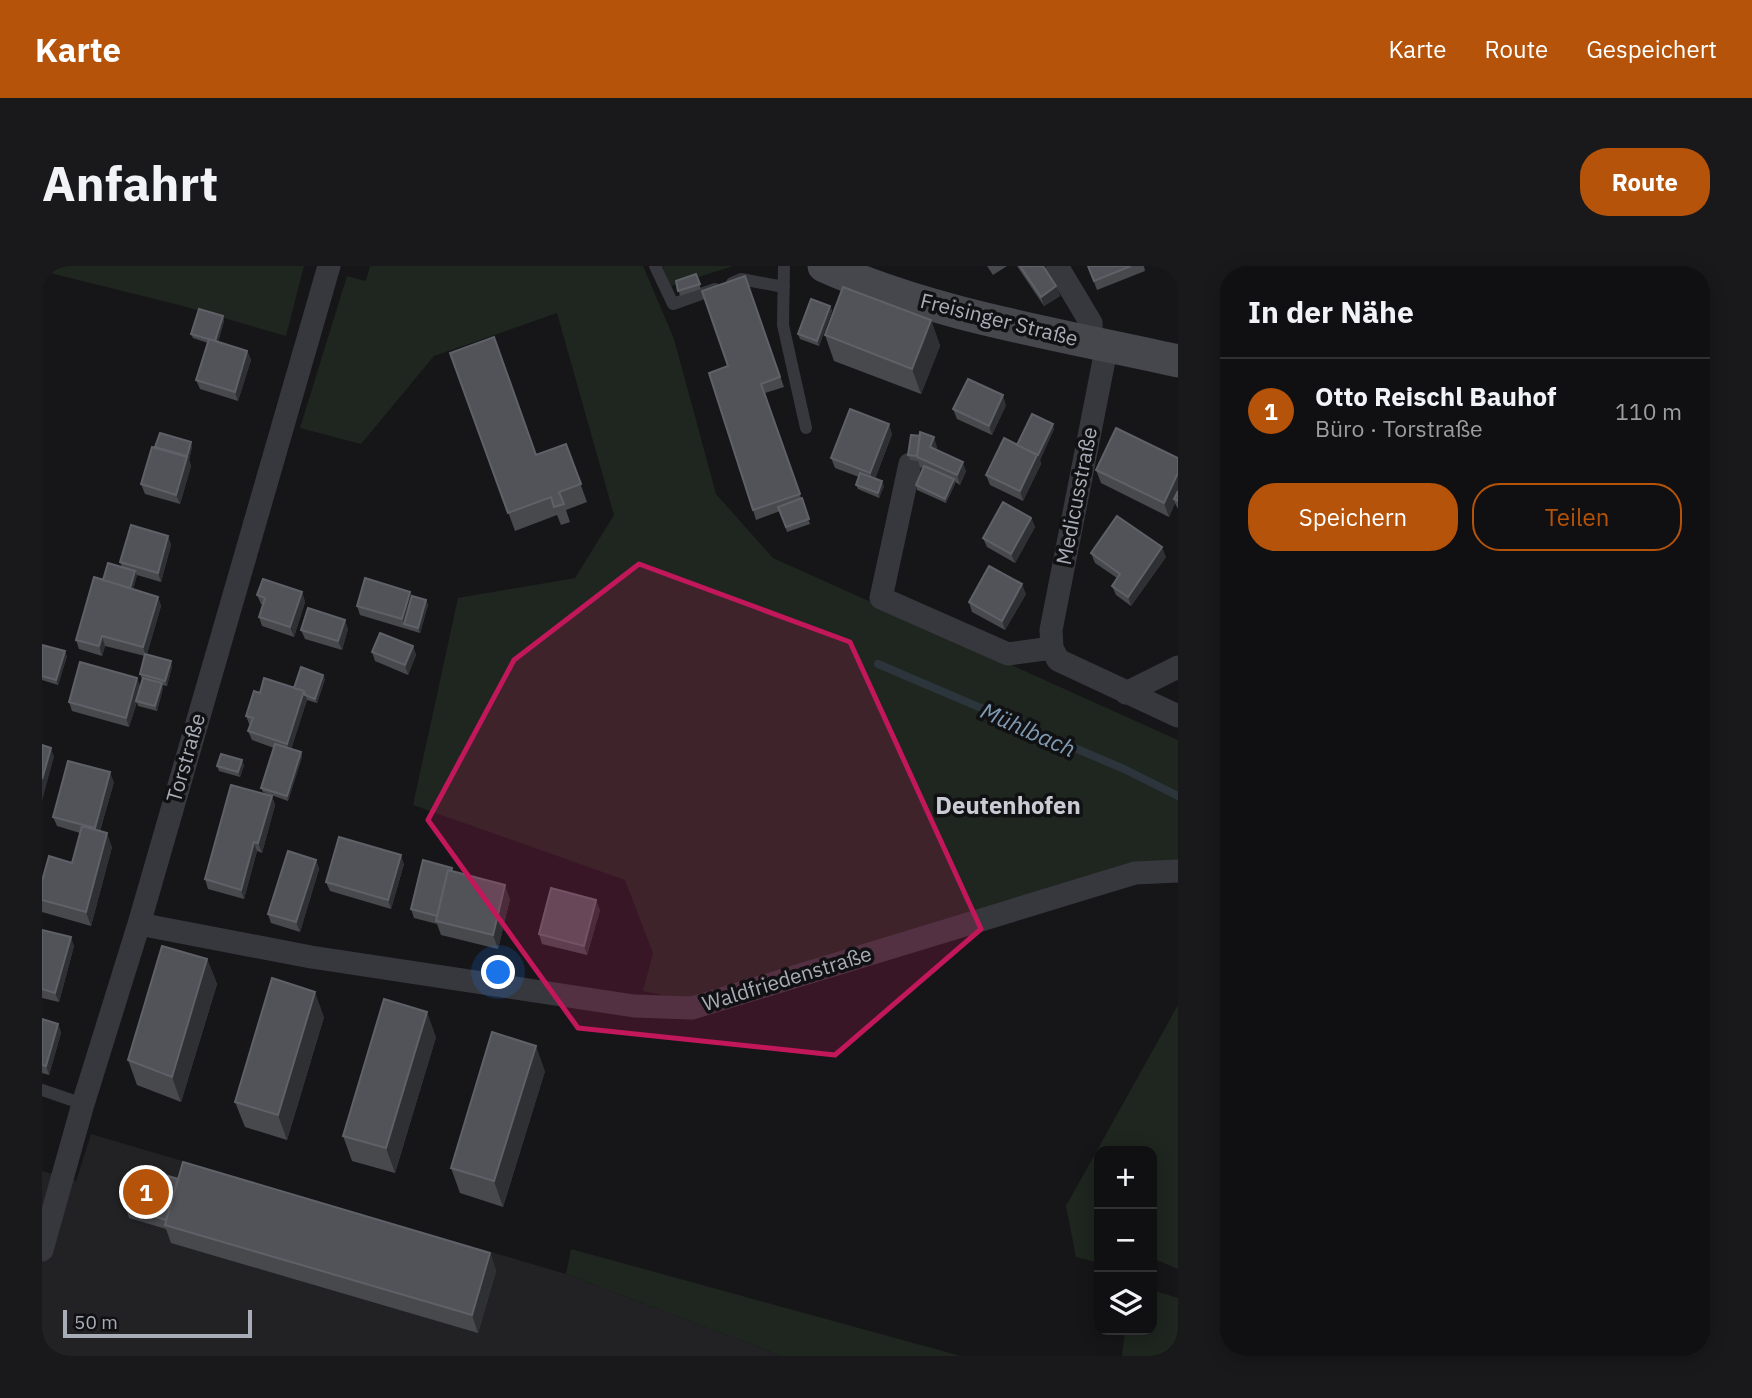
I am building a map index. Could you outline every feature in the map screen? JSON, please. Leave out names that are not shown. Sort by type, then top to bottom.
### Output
[{"type":"main road","name":"Freisinger Straße","points":[[824,266],[854,280],[943,309],[1178,361]]},
{"type":"street","name":"Torstraße","points":[[42,1250],[329,266]]},
{"type":"street","points":[[1057,266],[1091,323],[1100,344]]},
{"type":"street","name":"Medicusstraße","points":[[1052,648],[1051,630],[1100,344]]},
{"type":"street","points":[[910,464],[881,598],[1008,654],[1052,648],[1058,660],[1178,716]]},
{"type":"street","points":[[1126,693],[1178,667]]},
{"type":"street","name":"Waldfriedenstraße","points":[[139,924],[311,957],[634,1006],[692,1008],[1135,873],[1178,871]]},
{"type":"lane","points":[[655,266],[673,304],[741,279],[784,287]]},
{"type":"lane","points":[[784,266],[783,325],[806,428]]},
{"type":"lane","points":[[42,1090],[83,1104]]},
{"type":"highlighted area","points":[[639,564],[850,642],[981,929],[835,1055],[578,1028],[428,820],[514,660]]},
{"type":"shaded area","points":[[42,266],[304,266],[286,336],[183,306],[42,271]]},
{"type":"shaded area","points":[[370,266],[643,266],[674,339],[716,494],[773,558],[1178,740],[1178,865],[690,1001],[643,991],[653,953],[625,880],[413,805],[458,598],[575,578],[614,515],[557,313],[434,356],[361,444],[300,428],[347,276],[366,281]]},
{"type":"shaded area","points":[[662,266],[733,266],[671,286]]},
{"type":"shaded area","points":[[1178,1005],[1178,1269],[1157,1260],[1157,1146],[1099,1146]]},
{"type":"shaded area","points":[[91,1134],[566,1274],[782,1356],[42,1356],[42,1171],[76,1181]]},
{"type":"shaded area","points":[[1094,1156],[1094,1262],[1076,1257],[1066,1206]]},
{"type":"shaded area","points":[[571,1249],[961,1356],[782,1356],[566,1274]]},
{"type":"shaded area","points":[[1157,1292],[1178,1298],[1178,1356],[1122,1356],[1124,1335],[1157,1335]]},
{"type":"building","points":[[1020,266],[1043,266],[1056,286],[1041,297]]},
{"type":"building","points":[[1088,266],[1131,266],[1094,281]]},
{"type":"building","points":[[696,274],[700,284],[678,291],[676,281]]},
{"type":"building","points":[[745,276],[780,377],[761,384],[800,494],[753,510],[709,373],[728,366],[702,291]]},
{"type":"building","points":[[843,287],[931,320],[912,369],[825,335]]},
{"type":"building","points":[[811,299],[830,306],[817,341],[798,334]]},
{"type":"building","points":[[199,309],[223,316],[215,341],[191,334]]},
{"type":"building","points":[[494,337],[536,455],[566,444],[581,484],[559,492],[564,504],[554,507],[551,497],[508,513],[450,353]]},
{"type":"building","points":[[209,339],[247,351],[235,392],[196,380]]},
{"type":"building","points":[[968,379],[1003,395],[989,426],[953,409]]},
{"type":"building","points":[[850,409],[889,424],[870,473],[831,458]]},
{"type":"building","points":[[1032,414],[1053,424],[1038,455],[1017,445]]},
{"type":"building","points":[[1116,428],[1178,458],[1178,473],[1164,503],[1096,470]]},
{"type":"building","points":[[920,432],[934,437],[930,447],[963,462],[957,475],[917,457]]},
{"type":"building","points":[[160,433],[191,442],[187,456],[155,447]]},
{"type":"building","points":[[911,435],[920,436],[917,456],[908,455]]},
{"type":"building","points":[[1004,438],[1037,455],[1020,491],[986,475]]},
{"type":"building","points":[[152,447],[187,457],[176,495],[141,484]]},
{"type":"building","points":[[924,466],[954,479],[945,499],[916,485]]},
{"type":"building","points":[[860,473],[882,481],[878,493],[856,485]]},
{"type":"building","points":[[802,498],[809,519],[786,527],[778,507]]},
{"type":"building","points":[[1003,502],[1031,518],[1011,554],[983,538]]},
{"type":"building","points":[[1117,516],[1162,547],[1128,597],[1112,586],[1120,574],[1091,553]]},
{"type":"building","points":[[131,525],[168,536],[158,573],[120,562]]},
{"type":"building","points":[[108,563],[135,571],[130,588],[103,580]]},
{"type":"building","points":[[989,566],[1022,584],[1002,621],[969,602]]},
{"type":"building","points":[[94,577],[158,597],[143,647],[102,636],[99,646],[76,640]]},
{"type":"building","points":[[365,578],[410,592],[402,619],[357,606]]},
{"type":"building","points":[[263,579],[302,592],[290,627],[259,617],[265,598],[257,595]]},
{"type":"building","points":[[412,596],[426,600],[418,628],[404,624]]},
{"type":"building","points":[[308,608],[345,620],[338,641],[301,630]]},
{"type":"building","points":[[380,633],[413,646],[405,665],[372,652]]},
{"type":"building","points":[[42,645],[65,651],[56,680],[42,676]]},
{"type":"building","points":[[145,654],[171,661],[165,681],[140,674]]},
{"type":"building","points":[[80,662],[137,678],[126,718],[69,702]]},
{"type":"building","points":[[301,667],[323,675],[315,699],[294,688]]},
{"type":"building","points":[[143,678],[162,683],[155,706],[136,701]]},
{"type":"building","points":[[264,678],[304,691],[287,744],[248,731],[253,718],[246,716],[254,691],[260,693]]},
{"type":"building","points":[[275,744],[301,752],[287,796],[261,788]]},
{"type":"building","points":[[42,745],[51,748],[42,779]]},
{"type":"building","points":[[221,754],[242,760],[238,772],[217,766]]},
{"type":"building","points":[[68,761],[110,772],[95,828],[53,817]]},
{"type":"building","points":[[231,785],[272,796],[258,843],[254,842],[241,890],[205,879]]},
{"type":"building","points":[[82,826],[107,833],[86,912],[42,900],[42,881],[49,856],[72,863]]},
{"type":"building","points":[[339,837],[401,855],[388,900],[326,882]]},
{"type":"building","points":[[288,851],[316,860],[296,922],[268,914]]},
{"type":"building","points":[[423,860],[452,868],[451,871],[448,870],[437,916],[411,909]]},
{"type":"building","points":[[448,870],[505,885],[493,935],[436,921]]},
{"type":"building","points":[[551,888],[596,900],[584,946],[539,934]]},
{"type":"building","points":[[42,930],[71,937],[55,993],[42,989]]},
{"type":"building","points":[[162,946],[207,959],[172,1077],[128,1060]]},
{"type":"building","points":[[272,978],[315,992],[278,1115],[235,1102]]},
{"type":"building","points":[[384,999],[427,1012],[386,1148],[343,1136]]},
{"type":"building","points":[[42,1019],[58,1024],[46,1066],[42,1065]]},
{"type":"building","points":[[492,1032],[536,1046],[494,1181],[451,1168]]},
{"type":"building","points":[[183,1162],[490,1253],[472,1315],[165,1225]]},
{"type":"building","points":[[138,1167],[178,1179],[166,1220],[126,1208]]},
{"type":"waterway","name":"Mühlbach","points":[[878,664],[1124,769],[1178,796]]},
{"type":"place","name":"Otto Reischl Bauhof","points":[[146,1192]]},
{"type":"district","name":"Deutenhofen","points":[[1008,806]]}]
